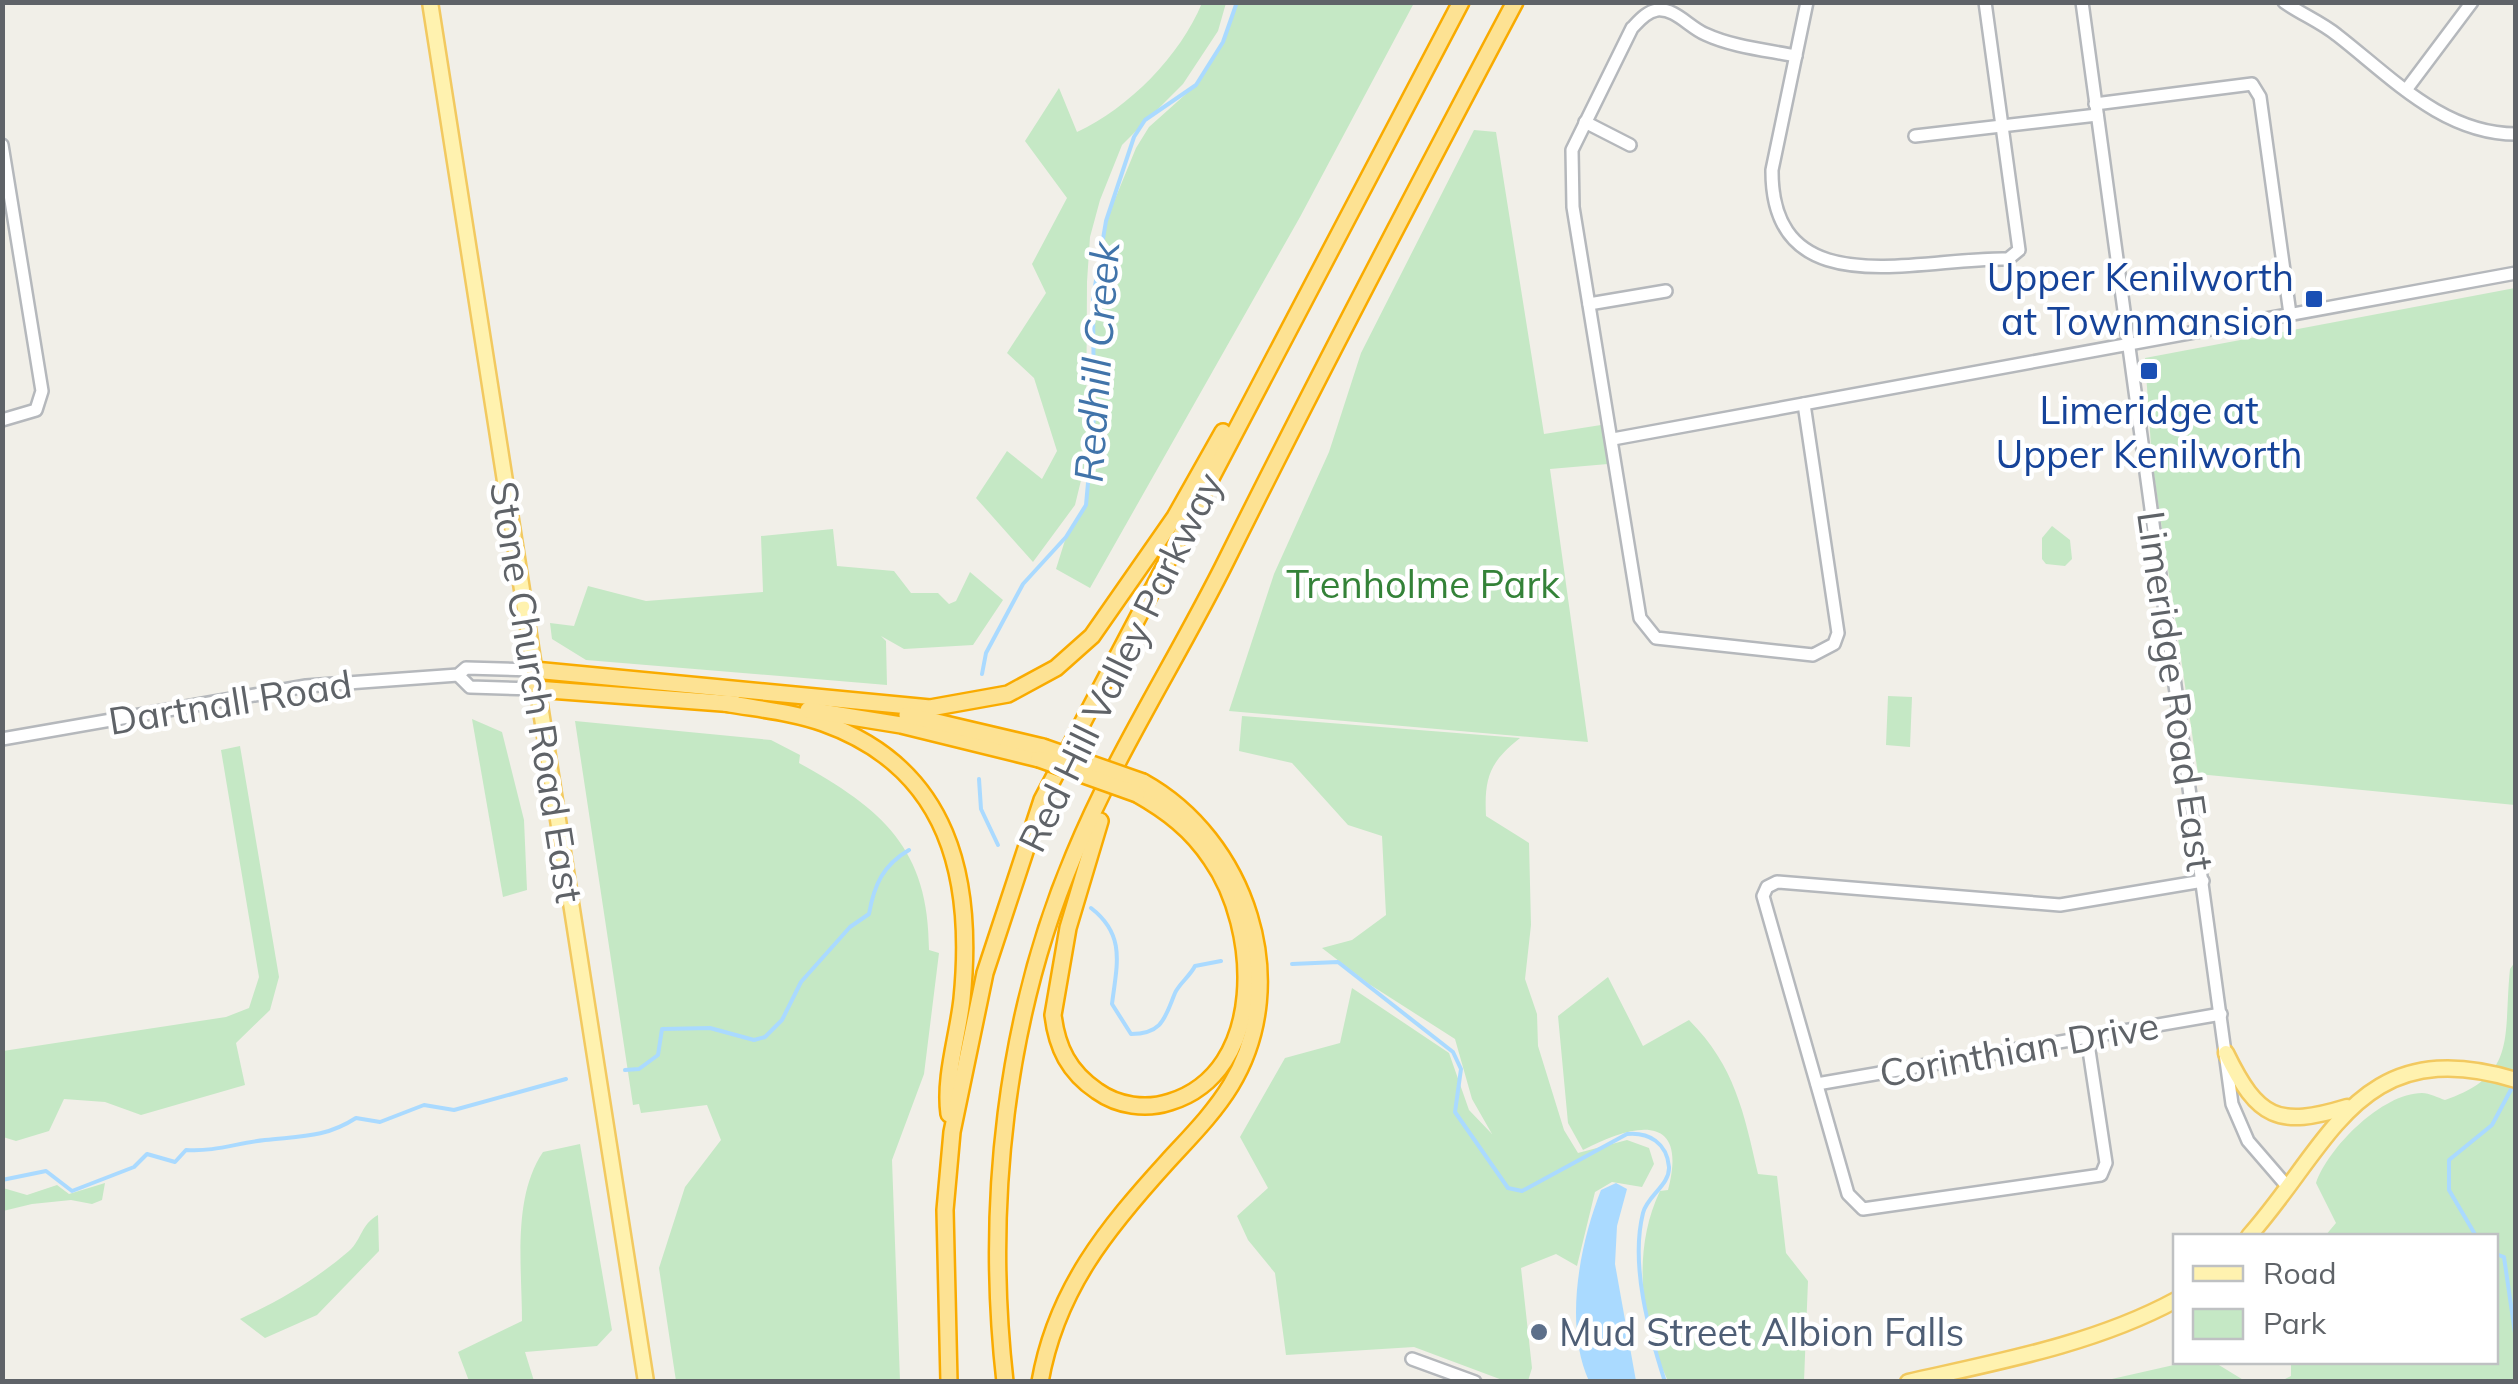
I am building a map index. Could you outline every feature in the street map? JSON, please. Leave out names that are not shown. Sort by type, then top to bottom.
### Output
[{"type":"highway","name":"Red Hill Valley Parkway","points":[[949,1382],[945,1210],[952,1132],[985,973],[1042,800],[1461,2]]},
{"type":"highway","name":"Red Hill Valley Parkway","points":[[1005,1382],[998,1220],[1007,1104],[1036,970],[1074,855],[1515,2]]},
{"type":"highway","points":[[534,670],[930,708],[1008,694],[1056,668],[1092,636],[1175,516],[1233,416],[1256,390]]},
{"type":"highway","points":[[536,689],[776,706],[901,725],[1041,753]]},
{"type":"highway","points":[[845,702],[1041,753],[1140,788],[1194,820],[1233,871],[1251,918],[1256,952],[1254,1019],[1231,1086],[1089,1254],[1060,1308],[1040,1382]]},
{"type":"highway","points":[[725,703],[820,722],[862,740],[910,778],[945,829],[958,867],[966,913],[962,1000],[948,1104],[952,1132]]},
{"type":"highway","points":[[1126,752],[1086,861],[1053,1015],[1059,1046],[1079,1078],[1114,1100],[1152,1106],[1203,1087],[1230,1052],[1242,1018],[1244,947],[1237,914],[1212,860],[1178,821],[1140,788]]},
{"type":"main road","name":"Stone Church Road East","points":[[430,2],[646,1382]]},
{"type":"main road","points":[[2226,1053],[2248,1092],[2271,1114],[2306,1120],[2352,1106],[2403,1078],[2464,1068],[2516,1080]]},
{"type":"main road","points":[[2250,1234],[2326,1130],[2352,1106]]},
{"type":"main road","points":[[1908,1382],[2108,1329],[2142,1318],[2173,1302]]},
{"type":"street","points":[[1807,2],[1772,170],[1772,195],[1788,230],[1818,257],[1874,269],[2015,255],[2021,242],[2011,214],[1985,2]]},
{"type":"street","name":"Limeridge Road East","points":[[2082,2],[2226,1053],[2239,1125],[2286,1184]]},
{"type":"street","points":[[2406,90],[2472,2]]},
{"type":"street","points":[[2286,3],[2332,31],[2406,90],[2458,122],[2516,134]]},
{"type":"street","points":[[1796,56],[1700,33],[1673,12],[1658,10],[1644,16],[1632,28],[1585,122],[1569,169],[1640,618],[1646,630],[1662,641],[1813,654],[1829,650],[1838,633],[1804,404]]},
{"type":"street","points":[[1915,136],[2000,126],[2252,84],[2260,97],[2290,314]]},
{"type":"street","points":[[1585,122],[1630,144]]},
{"type":"street","points":[[2,144],[42,391],[36,410],[2,420]]},
{"type":"street","points":[[1613,439],[2516,273]]},
{"type":"street","points":[[1588,304],[1666,291]]},
{"type":"street","name":"Dartnall Road","points":[[2,739],[306,686],[458,675],[466,668],[534,670]]},
{"type":"street","name":"Dartnall Road","points":[[458,675],[470,686],[536,689]]},
{"type":"street","points":[[2087,1037],[2106,1162],[2102,1176],[2060,1178],[1862,1208],[1848,1194],[1763,907],[1767,887],[1778,882],[2060,905],[2203,881]]},
{"type":"street","name":"Corinthian Drive","points":[[1817,1084],[2221,1014]]},
{"type":"street","points":[[1412,1359],[1475,1382]]},
{"type":"green space","points":[[1202,3],[1226,3],[1218,31],[1183,84],[1122,145],[1100,200],[1090,237],[1087,282],[1086,460],[1075,505],[1033,562],[976,498],[1007,451],[1042,479],[1057,451],[1034,378],[1007,353],[1046,293],[1032,264],[1067,198],[1025,141],[1059,88],[1077,132],[1134,95],[1166,61]]},
{"type":"green space","points":[[1237,3],[1414,3],[1300,217],[1090,588],[1056,569],[1066,537],[1086,505],[1094,417],[1093,298],[1106,221],[1136,148],[1149,127],[1196,85],[1223,42]]},
{"type":"green space","name":"Trenholme Park","points":[[1474,130],[1496,132],[1544,434],[1601,425],[1608,464],[1550,469],[1588,742],[1229,711],[1274,574],[1329,452],[1361,353]]},
{"type":"green space","points":[[2515,288],[2515,805],[2198,774],[2152,461],[2145,358]]},
{"type":"green space","points":[[2052,526],[2070,540],[2072,559],[2065,566],[2046,564],[2042,559],[2042,538]]},
{"type":"green space","points":[[833,529],[837,566],[894,571],[911,593],[938,593],[949,604],[956,601],[970,572],[1003,600],[973,645],[904,649],[881,636],[886,641],[887,685],[586,660],[552,639],[550,623],[574,626],[588,586],[646,601],[763,592],[761,536]]},
{"type":"green space","points":[[1888,696],[1912,697],[1910,747],[1886,745]]},
{"type":"green space","points":[[1242,716],[1520,738],[1491,771],[1486,816],[1529,843],[1531,925],[1525,979],[1537,1014],[1538,1046],[1564,1130],[1578,1153],[1627,1140],[1649,1148],[1654,1164],[1642,1187],[1612,1182],[1595,1192],[1577,1266],[1556,1254],[1521,1268],[1532,1368],[1528,1381],[1505,1381],[1414,1347],[1286,1355],[1275,1273],[1248,1240],[1237,1216],[1268,1188],[1240,1137],[1285,1058],[1340,1043],[1352,988],[1449,1053],[1469,1110],[1492,1134],[1472,1099],[1455,1039],[1369,984],[1322,948],[1352,940],[1386,915],[1382,836],[1348,825],[1292,763],[1239,751]]},
{"type":"green space","points":[[472,719],[502,732],[524,820],[527,890],[503,897]]},
{"type":"green space","points":[[575,721],[771,740],[800,755],[799,763],[877,815],[910,858],[927,915],[929,950],[939,953],[924,1074],[892,1160],[900,1381],[676,1381],[659,1268],[685,1187],[721,1140],[707,1105],[641,1113],[639,1104],[633,1105]]},
{"type":"green space","points":[[240,746],[279,977],[270,1010],[236,1043],[245,1085],[141,1115],[105,1102],[64,1099],[49,1131],[16,1141],[3,1137],[3,1051],[226,1017],[249,1008],[259,977],[221,750]]},
{"type":"green space","points":[[2515,962],[2515,1381],[2279,1382],[2291,1376],[2291,1364],[2498,1364],[2498,1234],[2327,1234],[2336,1223],[2316,1183],[2344,1139],[2390,1102],[2422,1093],[2445,1100],[2485,1079],[2496,1065],[2506,1034],[2510,969]]},
{"type":"green space","points":[[1608,977],[1643,1046],[1689,1020],[1705,1037],[1735,1091],[1758,1174],[1777,1176],[1786,1253],[1808,1281],[1804,1381],[1668,1381],[1651,1335],[1643,1262],[1651,1213],[1660,1191],[1668,1190],[1670,1146],[1663,1135],[1637,1130],[1583,1150],[1568,1123],[1558,1016]]},
{"type":"green space","points":[[580,1144],[612,1330],[597,1346],[525,1352],[534,1381],[469,1381],[458,1352],[522,1321],[521,1234],[533,1170],[543,1152]]},
{"type":"green space","points":[[105,1183],[102,1200],[92,1204],[71,1200],[3,1211],[3,1188],[27,1195],[57,1185],[69,1194]]},
{"type":"green space","points":[[378,1215],[379,1251],[317,1315],[265,1338],[240,1319],[323,1271],[349,1251]]},
{"type":"green space","points":[[2178,1364],[2217,1364],[2245,1381],[2103,1381]]},
{"type":"water","points":[[1616,1183],[1627,1189],[1617,1226],[1615,1264],[1636,1381],[1589,1381],[1577,1336],[1577,1286],[1586,1236],[1601,1190]]},
{"type":"waterway","name":"Redhill Creek","points":[[982,674],[986,653],[1023,584],[1066,537],[1086,505],[1094,417],[1093,298],[1106,221],[1134,137],[1145,120],[1196,85],[1223,42],[1237,2]]},
{"type":"waterway","name":"Redhill Creek","points":[[979,779],[981,809],[998,845]]},
{"type":"waterway","points":[[625,1070],[639,1069],[658,1055],[662,1029],[710,1028],[754,1040],[765,1037],[782,1020],[801,982],[850,927],[869,914],[881,877],[892,862],[909,850]]},
{"type":"waterway","name":"Redhill Creek","points":[[1091,908],[1110,929],[1114,940],[1117,963],[1112,1004],[1131,1034],[1150,1031],[1161,1022],[1195,966],[1221,961]]},
{"type":"waterway","name":"Redhill Creek","points":[[1292,964],[1338,962],[1453,1052],[1461,1069],[1455,1112],[1508,1188],[1522,1191],[1627,1134],[1643,1135],[1661,1145],[1668,1159],[1668,1173],[1643,1213],[1639,1254],[1648,1320],[1665,1382]]},
{"type":"waterway","points":[[2,1180],[46,1171],[72,1191],[134,1167],[147,1154],[175,1162],[186,1150],[312,1135],[356,1118],[380,1122],[424,1105],[454,1110],[566,1079]]},
{"type":"waterway","points":[[2475,1234],[2449,1190],[2449,1160],[2492,1125],[2514,1084]]},
{"type":"waterway","points":[[2498,1255],[2504,1257],[2516,1340]]},
{"type":"place","name":"Upper Kenilworth at Townmansion","points":[[2314,299]]},
{"type":"place","name":"Limeridge at Upper Kenilworth","points":[[2149,371]]},
{"type":"place","name":"Mud Street Albion Falls","points":[[1539,1332]]}]
